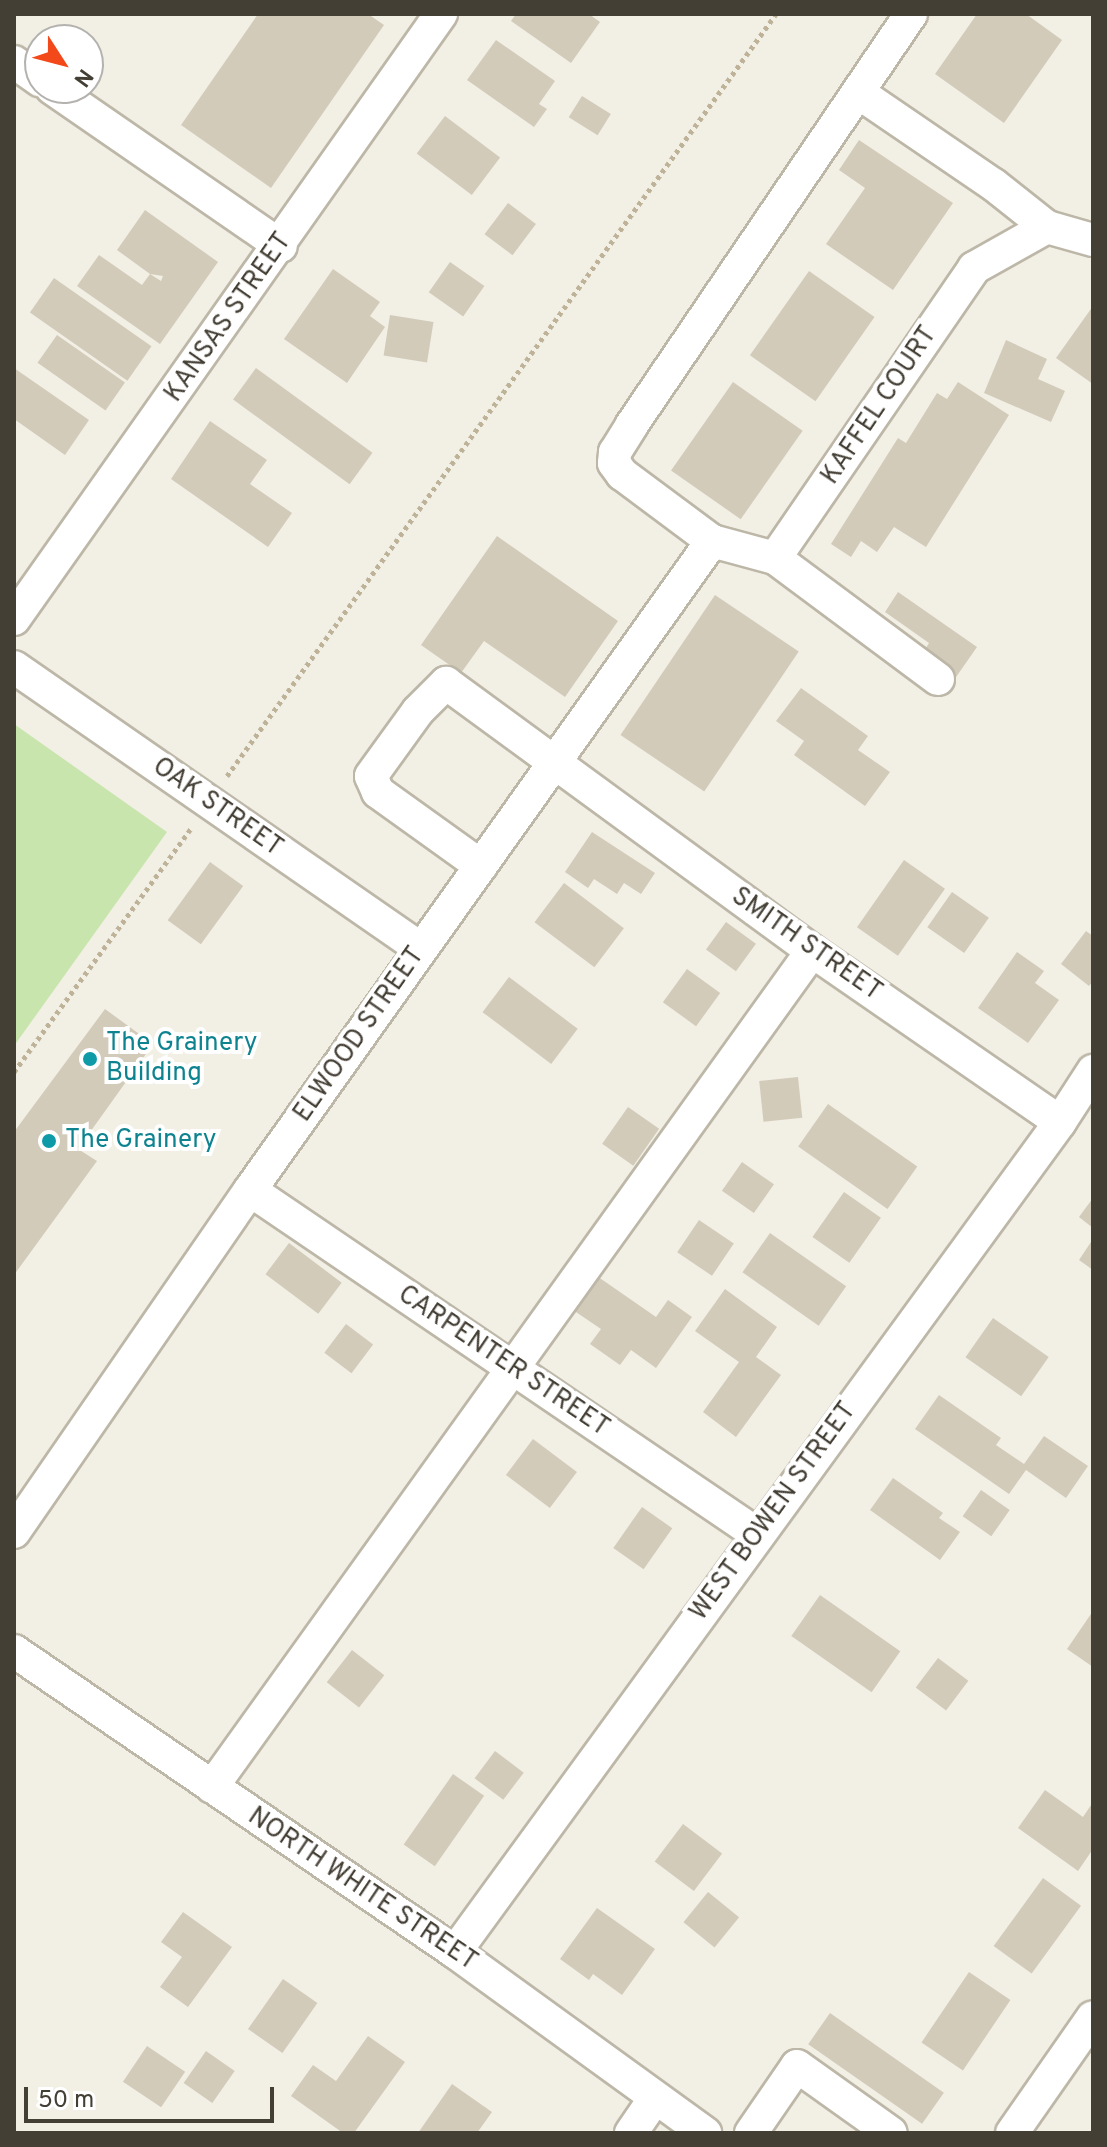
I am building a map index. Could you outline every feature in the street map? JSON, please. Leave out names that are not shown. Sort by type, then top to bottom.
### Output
[{"type":"street","name":"KANSAS STREET","points":[[14,619],[281,246],[441,14]]},
{"type":"street","points":[[911,14],[615,452],[614,463],[622,474],[712,541],[775,558],[938,679]]},
{"type":"street","points":[[859,93],[994,185],[1047,227],[1093,240]]},
{"type":"street","points":[[75,104],[281,246]]},
{"type":"street","name":"KAFFEL COURT","points":[[775,558],[974,268],[1047,227]]},
{"type":"street","name":"ELWOOD STREET","points":[[14,1532],[250,1190],[712,541]]},
{"type":"street","name":"OAK STREET","points":[[14,667],[421,949]]},
{"type":"street","name":"SMITH STREET","points":[[481,866],[378,792],[371,776],[381,758],[418,711],[446,683],[812,951],[1060,1122]]},
{"type":"street","points":[[212,1787],[812,951]]},
{"type":"street","name":"WEST BOWEN STREET","points":[[455,1952],[1060,1122],[1093,1071]]},
{"type":"street","name":"CARPENTER STREET","points":[[250,1190],[757,1534]]},
{"type":"street","name":"NORTH WHITE STREET","points":[[14,1651],[455,1952],[705,2133]]},
{"type":"street","points":[[1012,2133],[1093,2017]]},
{"type":"street","points":[[751,2133],[797,2066],[891,2133]]},
{"type":"street","points":[[631,2133],[655,2098]]},
{"type":"path","points":[[14,1072],[776,14]]},
{"type":"green space","points":[[14,724],[167,832],[14,1046]]},
{"type":"building","points":[[258,14],[368,14],[384,25],[271,188],[181,125]]},
{"type":"building","points":[[516,14],[589,14],[600,22],[571,63],[511,21]]},
{"type":"building","points":[[977,14],[1026,14],[1062,40],[1004,123],[935,74]]},
{"type":"building","points":[[496,40],[555,81],[539,104],[547,109],[534,127],[467,80]]},
{"type":"building","points":[[582,96],[611,114],[598,135],[569,117]]},
{"type":"building","points":[[445,116],[500,158],[472,195],[417,154]]},
{"type":"building","points":[[859,140],[953,203],[893,290],[826,244],[865,188],[839,170]]},
{"type":"building","points":[[508,203],[536,224],[512,255],[485,234]]},
{"type":"building","points":[[145,210],[218,262],[160,344],[77,286],[99,255],[142,285],[150,274],[117,250]]},
{"type":"building","points":[[450,262],[484,286],[463,316],[429,292]]},
{"type":"building","points":[[333,269],[380,302],[370,316],[385,327],[347,383],[284,339]]},
{"type":"building","points":[[809,271],[875,317],[815,401],[750,355]]},
{"type":"building","points":[[54,278],[151,346],[127,381],[30,312]]},
{"type":"building","points":[[1093,306],[1093,384],[1056,358]]},
{"type":"building","points":[[390,315],[433,322],[427,362],[384,355]]},
{"type":"building","points":[[57,335],[125,383],[105,410],[37,363]]},
{"type":"building","points":[[1006,340],[1047,359],[1038,379],[1065,391],[1051,422],[984,393]]},
{"type":"building","points":[[14,368],[89,420],[65,455],[14,419]]},
{"type":"building","points":[[256,368],[372,453],[350,484],[233,400]]},
{"type":"building","points":[[733,382],[803,431],[741,519],[671,470]]},
{"type":"building","points":[[958,382],[1009,415],[926,547],[894,527],[877,552],[861,541],[851,557],[831,544],[898,438],[906,443],[937,393],[947,399]]},
{"type":"building","points":[[210,421],[267,460],[250,484],[292,513],[268,547],[171,479]]},
{"type":"building","points":[[497,536],[618,621],[565,697],[484,641],[461,673],[421,645]]},
{"type":"building","points":[[898,592],[977,647],[954,680],[921,656],[929,643],[885,612]]},
{"type":"building","points":[[715,595],[799,651],[704,792],[620,735]]},
{"type":"building","points":[[801,688],[868,736],[858,750],[890,772],[865,806],[794,755],[804,741],[776,721]]},
{"type":"building","points":[[592,832],[655,873],[641,894],[624,883],[617,894],[594,879],[588,888],[565,872]]},
{"type":"building","points":[[904,860],[945,889],[898,956],[857,927]]},
{"type":"building","points":[[210,862],[243,886],[201,944],[168,920]]},
{"type":"building","points":[[564,883],[624,928],[594,967],[535,922]]},
{"type":"building","points":[[952,892],[989,918],[964,953],[927,927]]},
{"type":"building","points":[[726,922],[756,944],[736,971],[706,950]]},
{"type":"building","points":[[1086,931],[1093,936],[1093,981],[1089,986],[1061,964]]},
{"type":"building","points":[[1017,952],[1044,971],[1035,983],[1059,1000],[1028,1043],[978,1008]]},
{"type":"building","points":[[687,969],[720,993],[696,1026],[663,1002]]},
{"type":"building","points":[[509,977],[578,1029],[551,1064],[483,1012]]},
{"type":"building","name":"The Grainery","points":[[105,1009],[153,1044],[78,1149],[97,1161],[14,1275],[14,1132]]},
{"type":"building","points":[[798,1077],[802,1118],[763,1122],[759,1081]]},
{"type":"building","points":[[828,1104],[917,1167],[887,1209],[798,1147]]},
{"type":"building","points":[[628,1107],[659,1129],[633,1166],[602,1144]]},
{"type":"building","points":[[742,1162],[774,1184],[754,1213],[722,1191]]},
{"type":"building","points":[[844,1192],[881,1218],[849,1263],[812,1237]]},
{"type":"building","points":[[1093,1198],[1093,1228],[1079,1217]]},
{"type":"building","points":[[699,1220],[734,1243],[712,1276],[677,1252]]},
{"type":"building","points":[[770,1233],[846,1286],[819,1326],[742,1272]]},
{"type":"building","points":[[1093,1239],[1093,1270],[1079,1260]]},
{"type":"building","points":[[289,1243],[342,1283],[318,1314],[266,1274]]},
{"type":"building","points":[[594,1274],[656,1317],[668,1300],[692,1317],[656,1368],[631,1350],[620,1365],[590,1344],[601,1329],[570,1308]]},
{"type":"building","points":[[725,1289],[777,1327],[756,1357],[781,1375],[736,1437],[703,1412],[739,1362],[695,1331]]},
{"type":"building","points":[[993,1318],[1049,1357],[1021,1396],[965,1357]]},
{"type":"building","points":[[346,1324],[373,1344],[351,1373],[324,1353]]},
{"type":"building","points":[[939,1395],[1001,1438],[996,1445],[1024,1464],[1044,1436],[1088,1466],[1066,1498],[1026,1470],[1009,1494],[915,1429]]},
{"type":"building","points":[[533,1439],[577,1472],[550,1508],[506,1475]]},
{"type":"building","points":[[893,1478],[943,1513],[939,1518],[960,1532],[940,1560],[870,1510]]},
{"type":"building","points":[[981,1490],[1010,1510],[991,1536],[963,1516]]},
{"type":"building","points":[[642,1507],[672,1528],[644,1569],[613,1548]]},
{"type":"building","points":[[820,1595],[900,1651],[872,1692],[791,1636]]},
{"type":"building","points":[[1093,1611],[1093,1667],[1067,1649]]},
{"type":"building","points":[[352,1650],[384,1675],[359,1708],[327,1682]]},
{"type":"building","points":[[938,1658],[968,1681],[946,1710],[916,1688]]},
{"type":"building","points":[[495,1751],[524,1773],[503,1800],[475,1778]]},
{"type":"building","points":[[453,1774],[484,1796],[435,1866],[404,1844]]},
{"type":"building","points":[[1045,1790],[1083,1817],[1093,1802],[1093,1849],[1078,1871],[1018,1828]]},
{"type":"building","points":[[683,1824],[722,1853],[694,1891],[655,1862]]},
{"type":"building","points":[[1043,1878],[1081,1906],[1032,1974],[994,1946]]},
{"type":"building","points":[[708,1892],[739,1917],[715,1947],[683,1922]]},
{"type":"building","points":[[597,1908],[655,1949],[622,1995],[593,1974],[589,1980],[560,1959]]},
{"type":"building","points":[[183,1912],[232,1947],[188,2007],[160,1987],[182,1957],[161,1942]]},
{"type":"building","points":[[969,1972],[1010,2000],[963,2070],[921,2042]]},
{"type":"building","points":[[283,1979],[317,2003],[282,2053],[248,2029]]},
{"type":"building","points":[[830,2013],[944,2093],[922,2124],[808,2044]]},
{"type":"building","points":[[368,2036],[405,2062],[354,2133],[343,2133],[291,2096],[313,2065],[336,2081]]},
{"type":"building","points":[[147,2046],[185,2072],[161,2107],[123,2082]]},
{"type":"building","points":[[206,2051],[235,2071],[212,2103],[184,2083]]},
{"type":"building","points":[[452,2084],[492,2112],[477,2133],[418,2133]]},
{"type":"place","name":"The Grainery Building","points":[[90,1059]]},
{"type":"place","name":"The Grainery","points":[[49,1141]]}]
